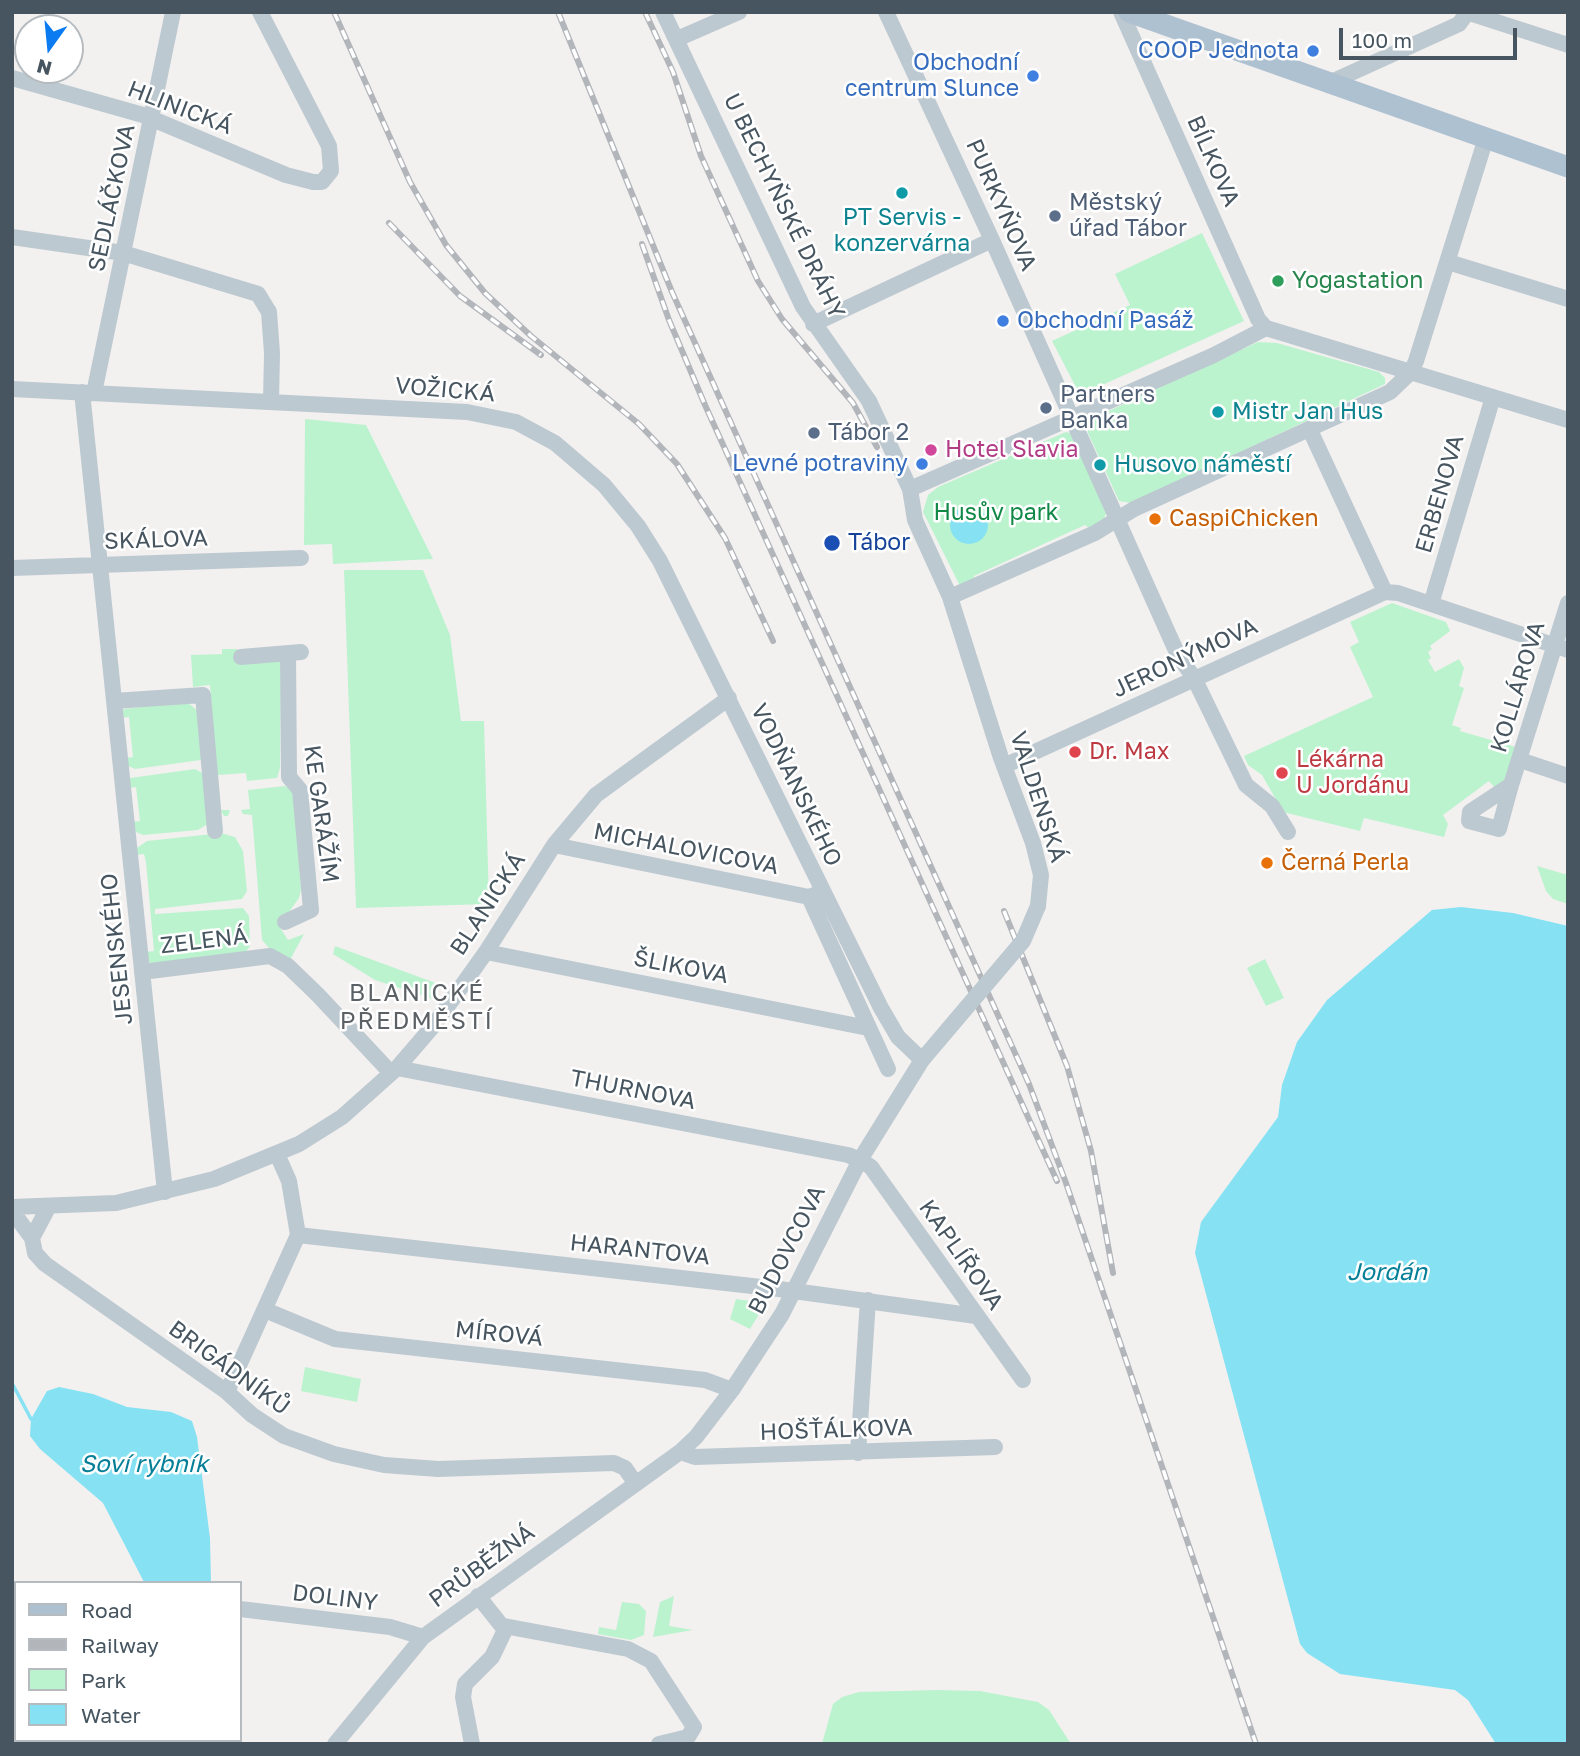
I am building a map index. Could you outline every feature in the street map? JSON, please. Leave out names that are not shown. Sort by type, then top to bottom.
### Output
[{"type":"main road","points":[[1129,12],[1568,167]]},
{"type":"street","name":"SEDLÁČKOVA","points":[[88,392],[123,253],[173,12]]},
{"type":"street","name":"HLINICKÁ","points":[[12,78],[152,119],[286,175],[313,182],[328,177],[329,146],[260,12]]},
{"type":"street","name":"U BECHYŇSKÉ DRÁHY","points":[[663,12],[813,324],[869,401],[910,489]]},
{"type":"street","points":[[677,39],[739,12]]},
{"type":"street","name":"PURKYŇOVA","points":[[886,12],[1073,418]]},
{"type":"street","name":"BÍLKOVA","points":[[1121,12],[1258,319],[1266,328]]},
{"type":"street","points":[[1329,83],[1459,24],[1467,13],[1568,45]]},
{"type":"street","points":[[1486,138],[1411,372],[1391,391],[950,597],[915,520],[910,489],[1073,418],[1266,328],[1411,372],[1568,420]]},
{"type":"street","points":[[12,237],[123,253],[263,298],[270,323],[271,401]]},
{"type":"street","points":[[813,324],[992,240]]},
{"type":"street","points":[[1448,262],[1568,299]]},
{"type":"street","name":"VOŽICKÁ","points":[[12,389],[467,412],[516,422],[542,435],[589,471],[638,526],[660,561],[729,698]]},
{"type":"street","name":"JESENSKÉHO","points":[[88,392],[100,565],[165,1192]]},
{"type":"street","name":"ERBENOVA","points":[[1431,604],[1493,397]]},
{"type":"street","points":[[1073,418],[1178,655],[1194,678],[1245,785],[1272,806],[1288,832]]},
{"type":"street","points":[[1310,430],[1385,592],[1431,604],[1562,647]]},
{"type":"street","name":"SKÁLOVA","points":[[12,568],[301,558]]},
{"type":"street","name":"JERONÝMOVA","points":[[1004,766],[1385,592]]},
{"type":"street","name":"VALDENSKÁ","points":[[922,1060],[1023,941],[1038,906],[1041,874],[950,597]]},
{"type":"street","name":"KOLLÁROVA","points":[[1511,785],[1562,647],[1568,603]]},
{"type":"street","name":"KE GARÁŽÍM","points":[[241,657],[295,653],[289,777],[300,790],[311,910],[285,922]]},
{"type":"street","points":[[114,701],[203,695],[215,831]]},
{"type":"street","name":"BLANICKÁ","points":[[12,1209],[116,1203],[214,1179],[277,1154],[342,1116],[394,1070],[434,1025],[554,845],[597,795],[729,698]]},
{"type":"street","name":"VODŇANSKÉHO","points":[[729,698],[816,894],[867,1028],[888,1069]]},
{"type":"street","points":[[1520,760],[1568,776]]},
{"type":"street","name":"MICHALOVICOVA","points":[[554,845],[816,894]]},
{"type":"street","name":"VODŇANSKÉHO","points":[[816,894],[892,1028],[922,1060]]},
{"type":"street","name":"ŠLIKOVA","points":[[485,952],[867,1028]]},
{"type":"street","name":"ZELENÁ","points":[[142,972],[270,956],[288,965],[394,1070]]},
{"type":"street","name":"BUDOVCOVA","points":[[680,1452],[696,1437],[732,1390],[794,1291],[860,1160],[922,1060]]},
{"type":"street","name":"THURNOVA","points":[[394,1070],[834,1152],[860,1160]]},
{"type":"street","points":[[227,1391],[298,1235],[289,1181],[277,1154]]},
{"type":"street","name":"KAPLÍŘOVA","points":[[860,1160],[871,1167],[1023,1380]]},
{"type":"street","points":[[32,1238],[49,1206]]},
{"type":"street","name":"BRIGÁDNÍKŮ","points":[[12,1209],[32,1238],[35,1253],[52,1271],[227,1391],[252,1415],[284,1436],[334,1454],[384,1465],[438,1469],[614,1463],[625,1468],[636,1484]]},
{"type":"street","name":"HARANTOVA","points":[[298,1235],[794,1291],[976,1316]]},
{"type":"street","points":[[858,1453],[868,1300]]},
{"type":"street","name":"MÍROVÁ","points":[[265,1310],[335,1339],[705,1380],[732,1390]]},
{"type":"street","name":"HOŠŤÁLKOVA","points":[[680,1452],[695,1457],[995,1447]]},
{"type":"street","name":"PRŮBĚŽNÁ","points":[[335,1744],[423,1637],[680,1452]]},
{"type":"street","points":[[478,1596],[504,1626],[628,1649],[651,1661],[694,1727],[688,1737],[659,1744]]},
{"type":"street","name":"DOLINY","points":[[242,1609],[390,1628],[423,1637]]},
{"type":"street","points":[[472,1744],[463,1697],[465,1685],[492,1657],[504,1635],[504,1626]]},
{"type":"green space","points":[[1202,233],[1244,321],[1080,395],[1052,341],[1130,305],[1115,274]]},
{"type":"green space","name":"Husův park","points":[[1258,342],[1277,343],[1379,372],[1385,378],[1385,384],[1132,503],[1119,501],[1088,433],[1087,421]]},
{"type":"green space","points":[[305,419],[366,425],[433,559],[333,564],[332,544],[304,545]]},
{"type":"green space","name":"Husův park","points":[[1066,432],[1073,434],[1106,513],[1104,520],[1089,528],[1085,525],[974,576],[976,581],[960,586],[923,512],[928,495],[938,487]]},
{"type":"green space","points":[[344,570],[423,570],[450,635],[461,721],[484,721],[489,904],[356,908]]},
{"type":"green space","points":[[1392,603],[1446,622],[1450,631],[1430,646],[1432,649],[1428,652],[1431,658],[1428,660],[1435,672],[1459,659],[1464,668],[1459,686],[1464,688],[1452,725],[1461,728],[1460,731],[1519,748],[1508,776],[1501,783],[1494,787],[1489,781],[1443,815],[1448,824],[1444,837],[1364,818],[1360,831],[1283,812],[1262,775],[1248,765],[1244,756],[1373,697],[1350,647],[1359,642],[1350,622]]},
{"type":"green space","points":[[222,649],[237,649],[239,662],[277,660],[281,663],[280,768],[277,778],[247,781],[246,773],[218,775],[220,810],[210,685],[193,687],[191,655],[222,654]]},
{"type":"green space","points":[[187,702],[198,711],[201,760],[135,769],[126,765],[124,758],[133,757],[129,717],[120,718],[124,709]]},
{"type":"green space","points":[[195,769],[204,774],[209,823],[198,830],[143,835],[136,832],[131,822],[140,821],[136,787],[127,788],[130,778]]},
{"type":"green space","points":[[285,786],[294,792],[301,890],[299,898],[279,926],[288,940],[304,934],[290,960],[270,949],[262,940],[252,815],[243,814],[241,810],[250,809],[248,790]]},
{"type":"green space","points":[[220,810],[230,810],[228,816],[224,816]]},
{"type":"green space","points":[[221,833],[235,837],[243,851],[247,891],[242,899],[155,909],[155,914],[243,908],[249,916],[250,946],[245,953],[164,965],[150,963],[145,952],[154,951],[146,862],[144,854],[134,855],[134,850],[147,841]]},
{"type":"green space","points":[[1537,866],[1568,875],[1568,904],[1553,899],[1546,891]]},
{"type":"green space","points":[[335,946],[441,985],[433,999],[375,980],[333,954]]},
{"type":"green space","points":[[1265,959],[1284,998],[1266,1006],[1247,968]]},
{"type":"green space","points":[[736,1299],[758,1302],[761,1311],[750,1329],[730,1319]]},
{"type":"green space","points":[[305,1367],[361,1379],[357,1402],[301,1391]]},
{"type":"green space","points":[[674,1596],[669,1626],[693,1630],[653,1637],[660,1602]]},
{"type":"green space","points":[[622,1602],[639,1604],[646,1611],[644,1635],[631,1640],[598,1634],[599,1627],[616,1630]]},
{"type":"green space","points":[[980,1691],[1038,1702],[1049,1710],[1071,1744],[822,1744],[833,1704],[842,1697],[859,1692]]},
{"type":"water","points":[[969,506],[982,512],[988,525],[982,538],[969,544],[956,538],[950,525],[956,512]]},
{"type":"water","name":"Jordán","points":[[1461,907],[1513,913],[1568,926],[1568,1744],[1496,1744],[1468,1700],[1455,1690],[1340,1674],[1307,1653],[1300,1644],[1195,1253],[1201,1222],[1278,1117],[1282,1085],[1297,1042],[1327,1000],[1432,910]]},
{"type":"water","name":"Soví rybník","points":[[59,1387],[93,1394],[127,1407],[171,1412],[192,1421],[197,1437],[210,1538],[211,1581],[143,1581],[103,1503],[40,1449],[30,1436],[31,1419],[47,1391]]},
{"type":"waterway","points":[[12,1383],[31,1419]]},
{"type":"railway","points":[[334,12],[410,182],[446,245],[485,293],[531,336],[639,424],[677,464],[725,538],[773,641]]},
{"type":"railway","points":[[558,12],[672,292],[1029,1084],[1066,1183],[1256,1744]]},
{"type":"railway","points":[[645,12],[673,72],[701,156],[758,281],[782,319],[853,403],[877,447]]},
{"type":"railway","points":[[389,223],[460,296],[541,355]]},
{"type":"railway","points":[[642,244],[669,320],[705,405],[1057,1181]]},
{"type":"railway","points":[[1004,911],[1067,1066],[1091,1151],[1113,1273]]},
{"type":"place","name":"COOP Jednota","points":[[1313,51]]},
{"type":"place","name":"Obchodní centrum Slunce","points":[[1033,76]]},
{"type":"place","name":"PT Servis - konzervárna","points":[[902,193]]},
{"type":"place","name":"Městský úřad Tábor","points":[[1055,216]]},
{"type":"place","name":"Yogastation","points":[[1278,281]]},
{"type":"place","name":"Obchodní Pasáž","points":[[1003,321]]},
{"type":"place","name":"Partners Banka","points":[[1046,408]]},
{"type":"place","name":"Mistr Jan Hus","points":[[1218,412]]},
{"type":"place","name":"Tábor 2","points":[[814,433]]},
{"type":"place","name":"Hotel Slavia","points":[[931,450]]},
{"type":"place","name":"Levné potraviny","points":[[922,464]]},
{"type":"place","name":"Husovo náměstí","points":[[1100,465]]},
{"type":"place","name":"CaspiChicken","points":[[1155,519]]},
{"type":"place","name":"Tábor","points":[[832,543]]},
{"type":"place","name":"Dr. Max","points":[[1075,752]]},
{"type":"place","name":"Lékárna U Jordánu","points":[[1282,773]]},
{"type":"place","name":"Černá Perla","points":[[1267,863]]},
{"type":"district","name":"BLANICKÉ PŘEDMĚSTÍ","points":[[417,1007]]}]
